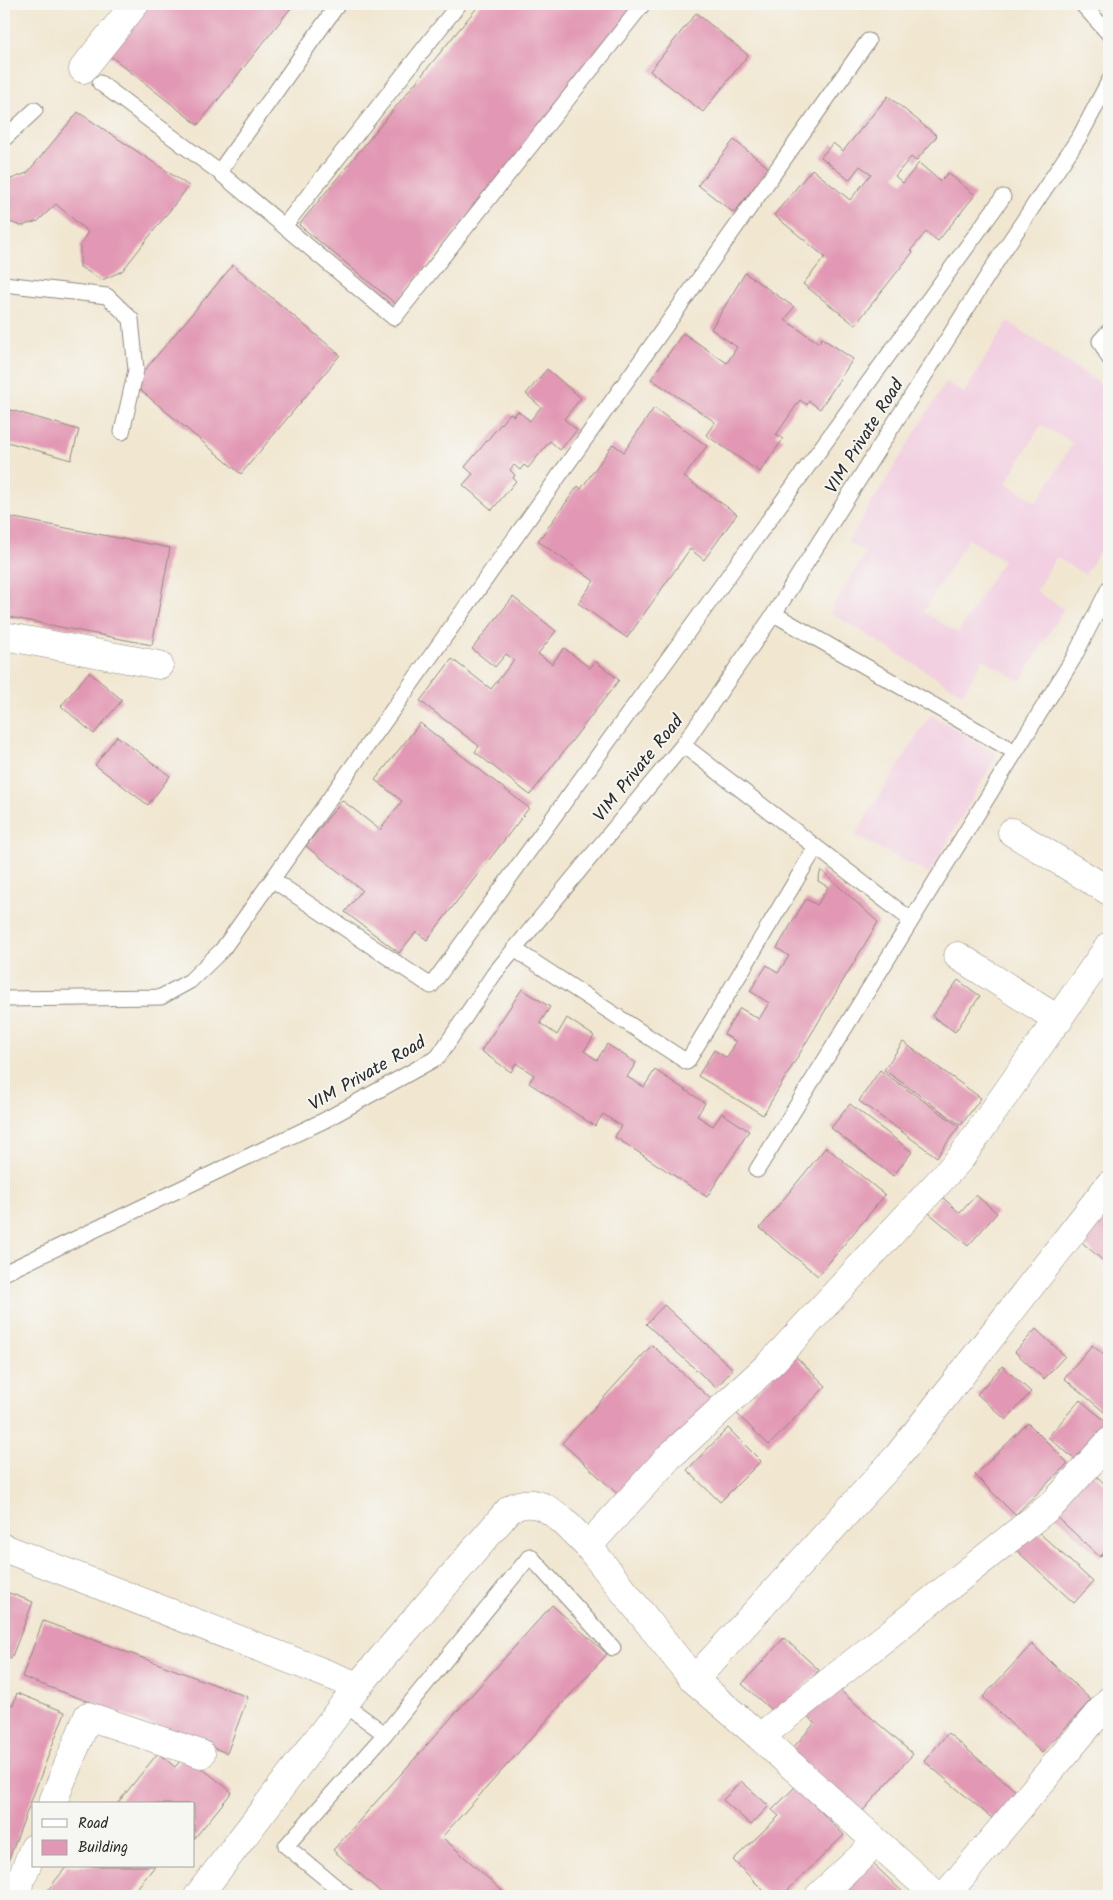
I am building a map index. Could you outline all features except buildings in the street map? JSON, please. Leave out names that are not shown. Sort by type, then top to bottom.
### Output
[{"type":"street","points":[[92,76],[135,4]]},
{"type":"street","points":[[4,636],[159,665]]},
{"type":"street","points":[[1012,832],[1109,891]]},
{"type":"street","points":[[588,1546],[669,1457],[772,1362],[960,1159],[1109,946]]},
{"type":"street","points":[[958,956],[1059,1020]]},
{"type":"street","points":[[694,1680],[898,1456],[1109,1185]]},
{"type":"street","points":[[760,1737],[1054,1504],[1109,1442]]},
{"type":"street","points":[[198,1896],[351,1695],[509,1510],[525,1502],[550,1510],[588,1546],[694,1680],[937,1896]]},
{"type":"street","points":[[4,1548],[351,1695]]},
{"type":"street","points":[[945,1896],[1109,1701]]},
{"type":"street","points":[[53,1802],[88,1716],[201,1754]]},
{"type":"street","points":[[819,1896],[878,1842]]},
{"type":"street","points":[[14,1896],[32,1853]]},
{"type":"lane","points":[[219,172],[338,4]]},
{"type":"lane","points":[[285,225],[459,4]]},
{"type":"lane","points":[[92,76],[219,172],[285,225],[394,318],[642,4]]},
{"type":"lane","points":[[1082,4],[1109,34]]},
{"type":"lane","points":[[4,999],[161,997],[190,981],[222,950],[868,41]]},
{"type":"lane","name":"VIM Private Road","points":[[4,1273],[325,1120],[438,1057],[494,974],[683,745],[774,614],[1000,256],[1080,136],[1109,82]]},
{"type":"lane","points":[[4,139],[35,110]]},
{"type":"lane","points":[[273,880],[431,986],[1003,198]]},
{"type":"lane","points":[[4,284],[107,296],[131,319],[136,370],[122,432]]},
{"type":"lane","points":[[1109,331],[1100,341],[1109,358]]},
{"type":"lane","points":[[757,1170],[1073,659],[1109,588]]},
{"type":"lane","points":[[774,614],[1015,752]]},
{"type":"lane","points":[[683,745],[912,920]]},
{"type":"lane","points":[[514,949],[687,1062],[816,847]]},
{"type":"lane","points":[[347,1896],[286,1846],[385,1734],[530,1556],[613,1648]]},
{"type":"lane","points":[[351,1695],[385,1734]]},
{"type":"shaded area","points":[[1008,321],[1109,390],[1109,535],[1085,575],[1056,557],[1036,591],[1064,609],[1020,681],[983,659],[963,694],[830,612],[866,553],[848,542],[946,382],[964,393]],"holes":[[[1041,425],[1073,443],[1037,502],[1006,483]],[[968,539],[1003,560],[958,633],[923,612]]]},
{"type":"shaded area","points":[[931,714],[997,755],[929,874],[855,835]]}]
